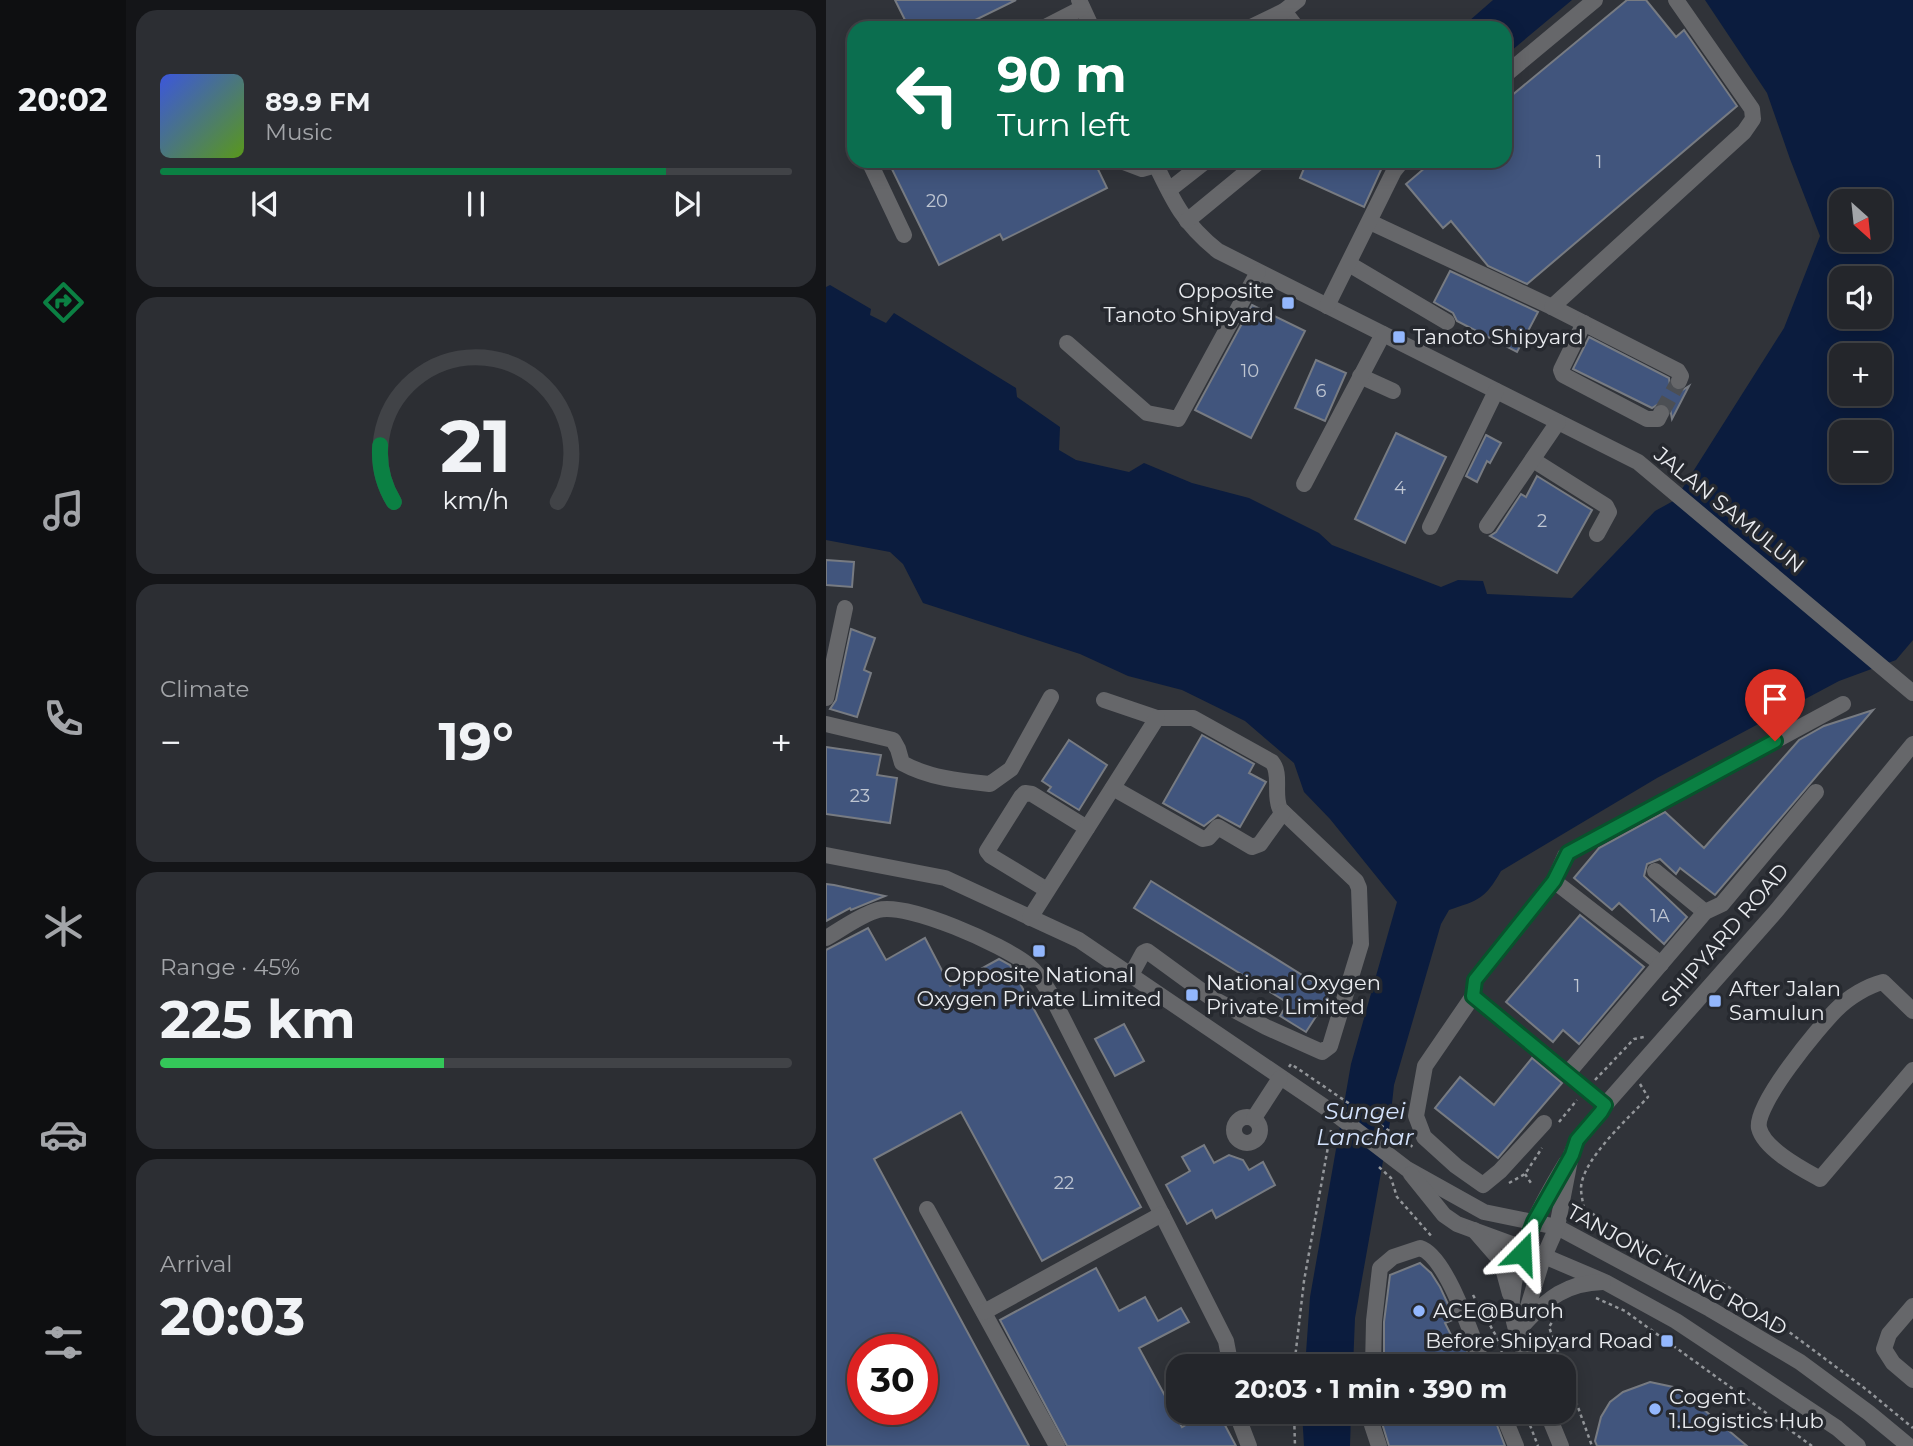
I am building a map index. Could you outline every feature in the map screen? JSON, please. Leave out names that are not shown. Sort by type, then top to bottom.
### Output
[{"type":"street","points":[[1263,21],[1284,11],[1298,0]]},
{"type":"street","points":[[1512,69],[1595,0]]},
{"type":"street","points":[[1552,307],[1744,132],[1752,119],[1752,109],[1676,0]]},
{"type":"street","points":[[1053,21],[1081,4],[1089,21]]},
{"type":"street","points":[[1284,11],[1292,21]]},
{"type":"street","points":[[872,168],[904,235]]},
{"type":"street","name":"JALAN SAMULUN","points":[[1158,168],[1195,233],[1218,251],[1637,462],[1913,693]]},
{"type":"street","points":[[1169,190],[1197,168]]},
{"type":"street","points":[[1187,221],[1251,168]]},
{"type":"street","points":[[1327,306],[1396,168]]},
{"type":"street","points":[[1370,222],[1584,323],[1678,372],[1681,376],[1679,381]]},
{"type":"street","points":[[1349,264],[1447,322]]},
{"type":"street","points":[[1067,343],[1147,413],[1178,419],[1258,272]]},
{"type":"street","points":[[1584,323],[1561,370],[1563,375],[1647,419],[1658,419],[1661,413]]},
{"type":"street","points":[[1304,484],[1382,334]]},
{"type":"street","points":[[1360,376],[1394,391]]},
{"type":"street","points":[[1430,527],[1496,391]]},
{"type":"street","points":[[1487,526],[1558,422]]},
{"type":"street","points":[[1533,460],[1606,506],[1609,512],[1597,534]]},
{"type":"street","points":[[826,698],[845,608]]},
{"type":"street","points":[[826,724],[893,740],[902,762],[912,768],[948,779],[990,784],[1011,769],[1051,697]]},
{"type":"street","points":[[1104,700],[1157,718],[1193,718],[1272,762],[1276,768],[1276,800],[1283,812],[1356,880],[1359,888],[1362,944],[1330,1046],[1326,1051],[1318,1053],[1210,997],[1147,951],[1143,953],[1131,975]]},
{"type":"street","points":[[1548,1131],[1483,1185],[1456,1166],[1424,1137],[1416,1116],[1425,1066],[1473,996],[1475,980],[1554,881],[1565,856],[1571,851],[1843,704]]},
{"type":"street","points":[[1030,918],[1157,718]]},
{"type":"street","name":"SHIPYARD ROAD","points":[[1521,1331],[1544,1256],[1557,1227],[1577,1140],[1632,1073],[1777,910],[1913,744]]},
{"type":"street","points":[[1113,788],[1203,839],[1207,839],[1218,827],[1252,847],[1260,844],[1283,812]]},
{"type":"street","points":[[1568,1073],[1705,912],[1722,904],[1816,792]]},
{"type":"street","points":[[1047,890],[987,851],[1021,797],[1025,793],[1031,793],[1087,828]]},
{"type":"street","name":"TANJONG KLING ROAD","points":[[826,855],[945,878],[1079,940],[1336,1114],[1407,1169],[1484,1212],[1557,1227],[1710,1309],[1800,1362],[1870,1413],[1909,1446]]},
{"type":"street","points":[[1656,871],[1705,912]]},
{"type":"street","points":[[1554,881],[1661,964]]},
{"type":"street","points":[[826,938],[877,911],[888,909],[970,932],[1025,962],[1038,974],[1226,1341],[1228,1354]]},
{"type":"street","points":[[1913,1011],[1883,982],[1870,985],[1838,1007],[1772,1090],[1758,1120],[1760,1133],[1783,1158],[1820,1179],[1913,1070]]},
{"type":"street","points":[[1473,996],[1605,1105]]},
{"type":"street","points":[[1254,1118],[1280,1078]]},
{"type":"street","name":"SHIPYARD ROAD","points":[[1512,1300],[1523,1248],[1534,1222],[1572,1155]]},
{"type":"street","name":"TANJONG KLING ROAD","points":[[1407,1169],[1444,1215],[1457,1223],[1605,1282],[1676,1321],[1837,1429],[1858,1446]]},
{"type":"street","points":[[927,1209],[1057,1446]]},
{"type":"street","points":[[984,1312],[1162,1214]]},
{"type":"street","points":[[1472,1228],[1501,1261],[1527,1354]]},
{"type":"street","points":[[1373,1354],[1380,1268],[1393,1257],[1420,1248],[1429,1252],[1446,1276],[1479,1354]]},
{"type":"street","points":[[1521,1331],[1563,1290],[1579,1284],[1605,1282]]},
{"type":"street","points":[[1913,1306],[1889,1335],[1884,1349],[1893,1363],[1913,1380]]},
{"type":"street","points":[[1240,1424],[1248,1446]]},
{"type":"street","points":[[1372,1424],[1379,1446]]},
{"type":"street","points":[[1507,1424],[1516,1446]]},
{"type":"street","points":[[1552,1424],[1561,1446]]},
{"type":"path","points":[[1505,1185],[1525,1174],[1548,1131],[1634,1039],[1646,1037]]},
{"type":"path","points":[[1280,1078],[1291,1064],[1415,1149]]},
{"type":"path","points":[[1632,1073],[1648,1097],[1586,1169],[1581,1186],[1584,1209],[1693,1271],[1726,1285],[1867,1390],[1913,1428]]},
{"type":"path","points":[[1296,1354],[1304,1281],[1336,1114]]},
{"type":"path","points":[[1525,1174],[1531,1183]]},
{"type":"path","points":[[1590,1297],[1599,1298],[1625,1311],[1812,1446]]},
{"type":"path","points":[[1566,1303],[1549,1327],[1592,1446]]},
{"type":"path","points":[[1294,1424],[1295,1446]]},
{"type":"path","points":[[1530,1424],[1538,1446]]},
{"type":"water","points":[[1493,0],[1572,0],[1512,50],[1512,21],[1469,21]]},
{"type":"water","name":"Sungei Lanchar","points":[[1705,0],[1913,0],[1913,640],[1896,660],[1839,681],[1657,778],[1501,871],[1490,888],[1480,897],[1449,910],[1441,924],[1394,1085],[1390,1122],[1355,1318],[1354,1354],[1306,1354],[1310,1297],[1351,1064],[1397,902],[1330,819],[1304,792],[1294,763],[1245,721],[1182,690],[1128,676],[1080,654],[923,603],[903,564],[890,552],[826,540],[826,287],[830,285],[871,309],[870,315],[886,323],[894,313],[1016,388],[1017,397],[1060,427],[1059,450],[1076,460],[1129,472],[1144,463],[1192,483],[1249,498],[1319,533],[1332,545],[1441,587],[1458,580],[1483,581],[1487,594],[1572,598],[1655,511],[1675,500],[1784,328],[1820,236],[1767,93]]},
{"type":"water","points":[[1303,1424],[1351,1424],[1350,1446],[1304,1446]]},
{"type":"building","points":[[895,0],[1016,0],[973,21],[906,21]]},
{"type":"building","points":[[1627,0],[1646,0],[1676,37],[1684,30],[1737,106],[1527,284],[1488,266],[1451,221],[1443,228],[1406,184],[1425,168],[1512,168],[1512,95]]},
{"type":"building","points":[[891,168],[1097,168],[1107,188],[1003,240],[1000,234],[939,265]]},
{"type":"building","points":[[1304,168],[1382,168],[1364,207],[1300,178]]},
{"type":"building","points":[[1450,271],[1538,312],[1517,352],[1457,321],[1453,313],[1434,302]]},
{"type":"building","points":[[1252,305],[1305,331],[1251,438],[1195,410]]},
{"type":"building","points":[[1589,337],[1669,378],[1670,387],[1675,390],[1681,391],[1689,386],[1672,419],[1670,408],[1666,404],[1660,403],[1652,408],[1573,369]]},
{"type":"building","points":[[1316,360],[1346,373],[1325,421],[1295,408]]},
{"type":"building","points":[[1396,433],[1446,457],[1405,543],[1355,519]]},
{"type":"building","points":[[1486,435],[1501,443],[1490,463],[1487,461],[1477,482],[1466,476]]},
{"type":"building","points":[[1537,476],[1592,510],[1557,573],[1490,536],[1496,532],[1521,494],[1526,497]]},
{"type":"building","points":[[826,560],[854,562],[852,587],[826,585]]},
{"type":"building","points":[[851,629],[875,638],[864,670],[871,673],[857,717],[830,709],[836,700]]},
{"type":"building","points":[[1873,710],[1715,895],[1680,868],[1676,874],[1660,859],[1647,864],[1644,876],[1687,917],[1664,944],[1619,903],[1612,910],[1574,878],[1599,848],[1665,812],[1704,848],[1799,740],[1824,726]]},
{"type":"building","points":[[1202,735],[1254,764],[1249,773],[1266,782],[1240,827],[1218,815],[1204,826],[1163,803]]},
{"type":"building","points":[[1069,740],[1107,765],[1079,810],[1048,791],[1051,787],[1042,781]]},
{"type":"building","points":[[826,747],[881,755],[877,775],[897,778],[890,823],[826,814]]},
{"type":"building","points":[[1151,881],[1331,993],[1306,1032],[1280,1016],[1288,1003],[1134,908]]},
{"type":"building","points":[[826,884],[885,896],[851,910],[850,908],[826,921]]},
{"type":"building","points":[[1580,915],[1644,967],[1579,1044],[1563,1030],[1553,1042],[1506,1002]]},
{"type":"building","points":[[868,928],[886,960],[925,938],[950,986],[999,959],[1010,965],[1141,1207],[1042,1261],[961,1112],[874,1159],[1029,1446],[826,1446],[826,950]]},
{"type":"building","points":[[1124,1024],[1144,1061],[1115,1076],[1095,1039]]},
{"type":"building","points":[[1532,1058],[1562,1083],[1498,1158],[1435,1108],[1460,1077],[1494,1105]]},
{"type":"building","points":[[1204,1145],[1214,1163],[1229,1155],[1243,1160],[1249,1170],[1263,1162],[1275,1185],[1216,1218],[1212,1210],[1187,1224],[1166,1185],[1190,1171],[1182,1157]]},
{"type":"building","name":"ACE@Buroh","points":[[1420,1263],[1431,1273],[1455,1319],[1445,1323],[1456,1345],[1463,1341],[1468,1354],[1384,1354],[1384,1322],[1390,1275]]},
{"type":"building","points":[[1096,1268],[1119,1311],[1145,1297],[1158,1321],[1181,1308],[1189,1322],[1139,1348],[1166,1398],[1166,1424],[1180,1424],[1182,1427],[1187,1424],[1224,1424],[1236,1446],[1067,1446],[1000,1320]]},
{"type":"building","name":"Cogent 1.Logistics Hub","points":[[1650,1382],[1678,1388],[1747,1446],[1597,1446],[1595,1441],[1601,1417],[1610,1402],[1623,1392]]},
{"type":"building","points":[[1382,1424],[1497,1424],[1505,1446],[1389,1446]]},
{"type":"tunnel","points":[[1661,413],[1679,381]]},
{"type":"place","name":"Opposite Tanoto Shipyard","points":[[1288,303]]},
{"type":"place","name":"Tanoto Shipyard","points":[[1399,337]]},
{"type":"place","name":"Opposite National Oxygen Private Limited","points":[[1039,951]]},
{"type":"place","name":"National Oxygen Private Limited","points":[[1192,995]]},
{"type":"place","name":"After Jalan Samulun","points":[[1715,1001]]},
{"type":"place","name":"ACE@Buroh","points":[[1419,1311]]},
{"type":"place","name":"Before Shipyard Road","points":[[1667,1341]]},
{"type":"place","name":"Cogent 1.Logistics Hub","points":[[1655,1409]]},
{"type":"route","points":[[1522,1253],[1534,1222],[1572,1155],[1577,1140],[1605,1105],[1473,996],[1475,980],[1554,881],[1568,853],[1775,741]]}]
